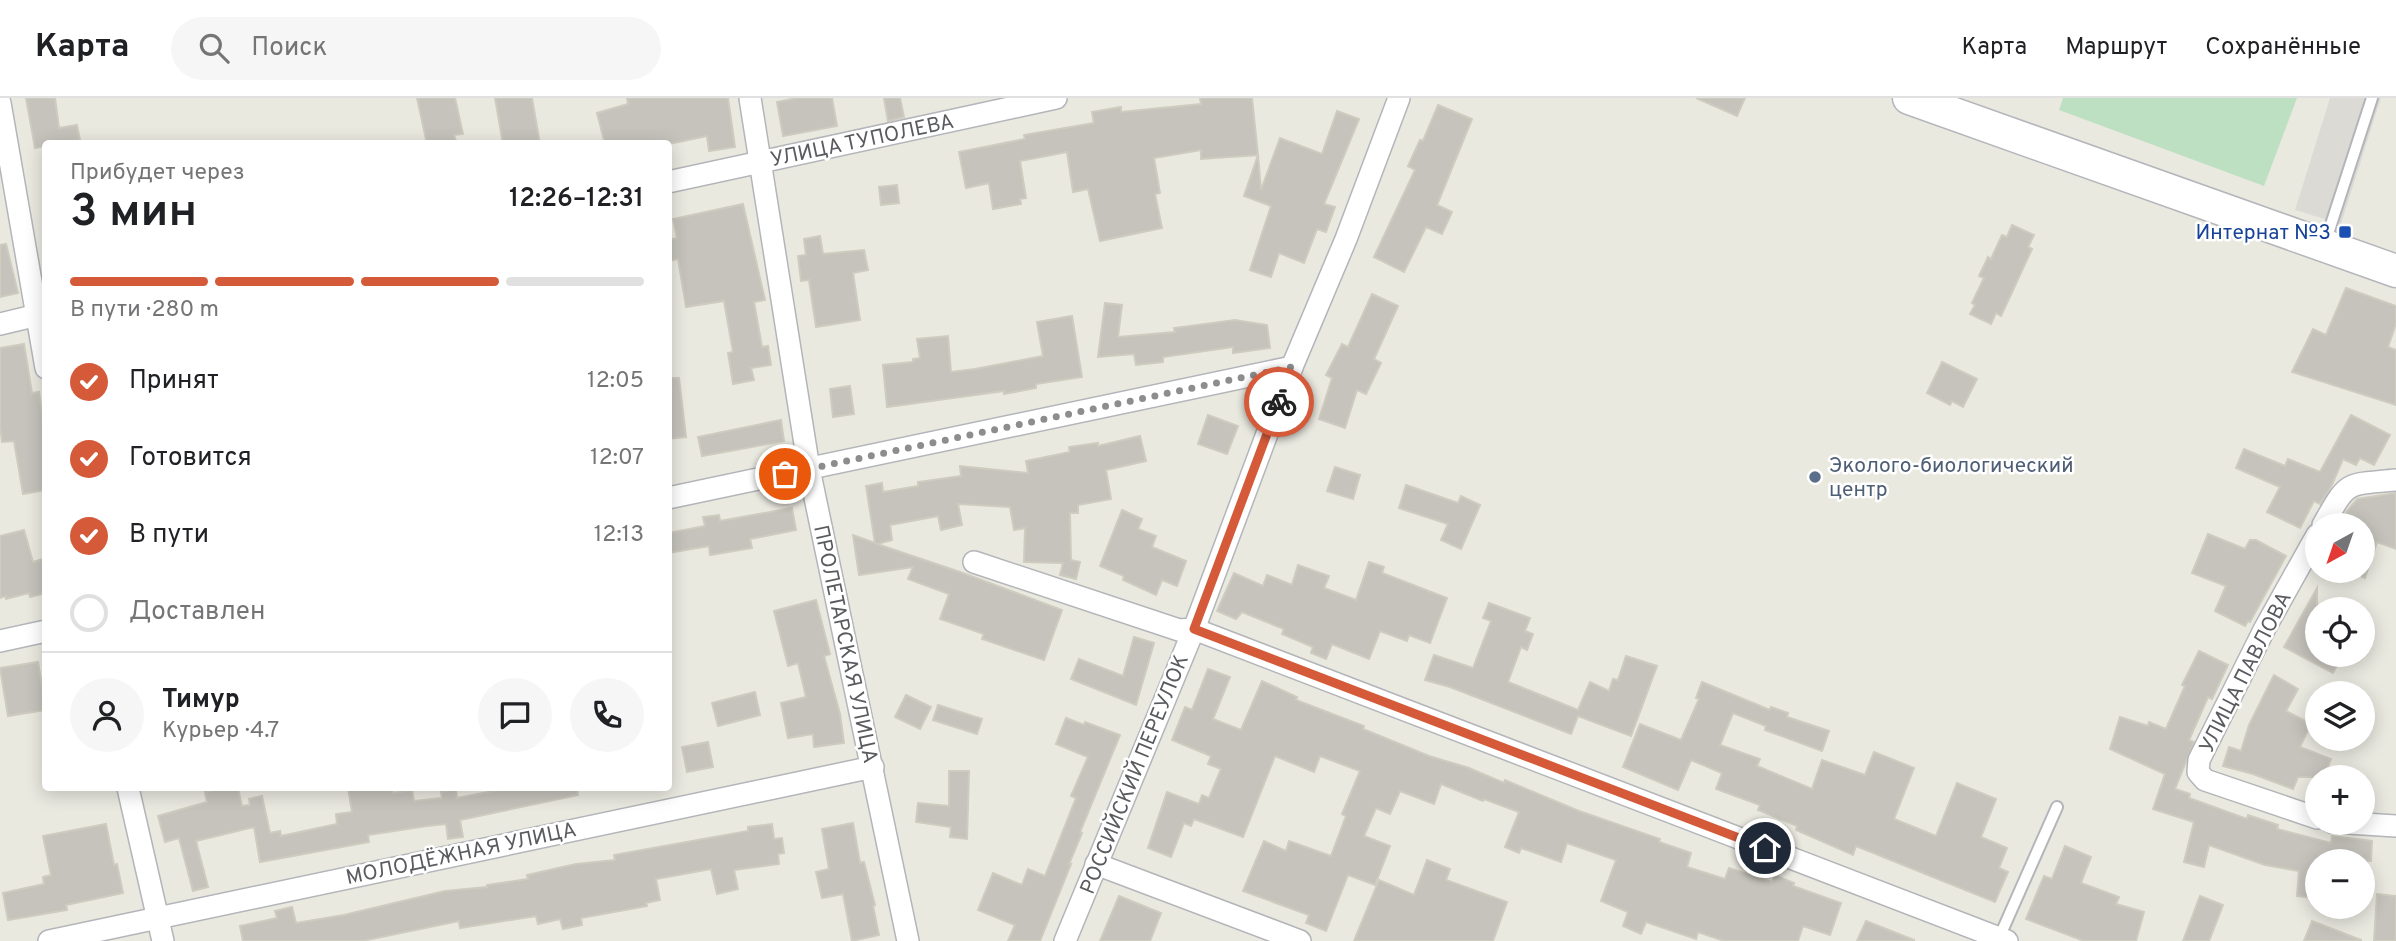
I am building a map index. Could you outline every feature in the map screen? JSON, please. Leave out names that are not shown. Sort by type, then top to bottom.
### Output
[{"type":"street","name":"ПРОЛЕТАРСКАЯ УЛИЦА","points":[[750,98],[809,469],[908,941]]},
{"type":"street","name":"УЛИЦА ТУПОЛЕВА","points":[[672,181],[1056,98]]},
{"type":"street","name":"РОССИЙСКИЙ ПЕРЕУЛОК","points":[[1065,941],[1194,629],[1292,367],[1346,239],[1399,98]]},
{"type":"street","points":[[1909,98],[2396,271]]},
{"type":"street","points":[[0,103],[41,314],[0,324]]},
{"type":"street","points":[[672,498],[1292,367]]},
{"type":"street","points":[[2330,513],[2339,496],[2349,486],[2396,480]]},
{"type":"street","name":"УЛИЦА ПАВЛОВА","points":[[2305,557],[2265,628],[2199,760],[2198,772],[2205,780],[2305,814]]},
{"type":"street","points":[[974,562],[1179,630],[1194,629],[2003,939]]},
{"type":"street","points":[[0,641],[42,632]]},
{"type":"street","name":"МОЛОДЁЖНАЯ УЛИЦА","points":[[49,941],[873,767]]},
{"type":"street","points":[[129,791],[163,941]]},
{"type":"street","points":[[2375,824],[2396,825]]},
{"type":"street","points":[[1096,864],[1300,941]]},
{"type":"lane","points":[[2324,246],[2372,98]]},
{"type":"lane","points":[[2003,939],[2057,807]]},
{"type":"shaded area","points":[[2330,98],[2381,98],[2341,224],[2295,210]]},
{"type":"green space","points":[[2063,98],[2297,98],[2264,186],[2059,110]]},
{"type":"building","points":[[26,98],[55,98],[59,128],[77,125],[80,140],[42,140],[42,147],[35,148]]},
{"type":"building","points":[[417,98],[455,98],[463,134],[454,135],[456,140],[426,140]]},
{"type":"building","points":[[495,98],[532,98],[539,140],[502,140]]},
{"type":"building","points":[[627,98],[728,98],[735,147],[709,151],[707,136],[672,143],[672,140],[604,140],[597,113],[628,104]]},
{"type":"building","points":[[797,98],[832,98],[837,126],[783,136],[777,102]]},
{"type":"building","points":[[884,98],[900,98],[904,117],[888,121]]},
{"type":"building","points":[[1200,98],[1252,98],[1258,155],[1201,159],[1201,150],[1154,158],[1160,193],[1155,194],[1162,228],[1100,241],[1088,189],[1073,192],[1067,152],[1020,161],[1026,198],[1020,199],[1021,204],[993,209],[989,183],[966,188],[959,152],[1025,139],[1024,135],[1094,123],[1092,112],[1121,107],[1121,112],[1201,104]]},
{"type":"building","points":[[1696,98],[1745,98],[1737,116]]},
{"type":"building","points":[[1438,105],[1472,119],[1437,205],[1452,212],[1442,234],[1426,227],[1404,272],[1374,257],[1415,170],[1408,166],[1420,140],[1423,141]]},
{"type":"building","points":[[1337,111],[1359,119],[1324,204],[1335,207],[1326,232],[1317,229],[1304,263],[1279,253],[1271,277],[1250,270],[1271,206],[1244,196],[1258,155],[1261,190],[1280,138],[1322,154]]},
{"type":"building","points":[[897,185],[899,203],[881,205],[879,187]]},
{"type":"building","points":[[743,204],[765,300],[754,302],[762,347],[768,346],[771,365],[751,368],[754,380],[733,384],[728,353],[733,352],[724,301],[686,307],[678,259],[672,260],[672,239],[677,238],[673,219]]},
{"type":"building","points":[[2012,225],[2034,235],[2028,247],[2032,249],[2001,316],[1996,313],[1991,324],[1970,314],[1975,305],[1972,303],[1984,278],[1979,276],[1988,257],[1991,259],[2002,235],[2007,237]]},
{"type":"building","points":[[820,236],[823,254],[864,250],[868,270],[853,273],[860,320],[816,327],[809,280],[801,281],[798,256],[806,255],[804,239]]},
{"type":"building","points":[[6,244],[18,293],[0,297],[0,245]]},
{"type":"building","points":[[2346,288],[2396,306],[2396,324],[2388,347],[2396,350],[2396,405],[2292,372],[2313,329],[2326,335]]},
{"type":"building","points":[[1372,294],[1398,306],[1374,359],[1381,363],[1366,394],[1357,390],[1345,428],[1319,419],[1332,378],[1326,375],[1342,344],[1348,347]]},
{"type":"building","points":[[1105,303],[1122,305],[1118,337],[1175,332],[1174,328],[1235,320],[1267,325],[1270,348],[1233,353],[1233,347],[1163,357],[1163,362],[1136,365],[1134,354],[1098,357]]},
{"type":"building","points":[[1072,316],[1082,377],[1036,384],[1036,388],[1004,394],[1004,391],[887,407],[883,365],[913,362],[913,359],[920,358],[917,339],[948,336],[951,372],[975,369],[1043,356],[1037,322]]},
{"type":"building","points":[[24,344],[32,393],[39,392],[42,413],[42,491],[23,494],[14,441],[2,442],[0,348]]},
{"type":"building","points":[[1942,362],[1977,379],[1963,407],[1952,401],[1950,405],[1927,393]]},
{"type":"building","points":[[672,378],[679,378],[686,437],[672,439]]},
{"type":"building","points":[[850,386],[854,414],[833,417],[830,389]]},
{"type":"building","points":[[1208,415],[1238,426],[1227,454],[1198,444]]},
{"type":"building","points":[[2351,415],[2390,435],[2374,465],[2360,458],[2356,465],[2343,459],[2331,487],[2320,504],[2314,501],[2308,513],[2305,513],[2300,528],[2267,512],[2280,487],[2236,468],[2244,449],[2285,466],[2288,459],[2320,472]]},
{"type":"building","points":[[781,420],[784,441],[702,456],[698,437]]},
{"type":"building","points":[[1140,436],[1146,461],[1106,470],[1111,499],[1078,505],[1078,513],[1070,513],[1071,560],[1080,562],[1076,579],[1060,575],[1063,563],[1024,562],[1025,528],[1014,530],[1010,507],[958,504],[962,525],[941,530],[938,516],[890,525],[892,540],[877,544],[1062,610],[1044,660],[982,639],[984,634],[940,619],[949,594],[908,579],[913,567],[859,575],[853,535],[875,543],[866,486],[882,483],[883,492],[918,486],[918,482],[961,476],[960,466],[1028,473],[1026,461],[1070,452],[1069,447],[1098,443],[1098,446]]},
{"type":"building","points":[[1335,467],[1360,475],[1353,499],[1327,491]]},
{"type":"building","points":[[1406,485],[1458,503],[1461,496],[1480,505],[1461,549],[1441,540],[1448,524],[1399,508]]},
{"type":"building","points":[[2396,493],[2396,549],[2377,542],[2375,548],[2375,513],[2346,513],[2357,499]]},
{"type":"building","points":[[792,508],[796,530],[750,539],[752,548],[710,555],[709,546],[672,552],[672,532],[705,526],[703,517],[719,515],[720,521]]},
{"type":"building","points":[[1122,510],[1142,519],[1138,529],[1156,536],[1152,547],[1186,561],[1177,586],[1162,580],[1156,595],[1123,580],[1124,576],[1100,566]]},
{"type":"building","points":[[24,530],[33,562],[42,559],[42,594],[30,597],[29,593],[0,598],[0,536]]},
{"type":"building","points":[[2208,534],[2245,549],[2250,540],[2256,540],[2286,556],[2250,622],[2245,626],[2215,611],[2226,586],[2192,573]]},
{"type":"building","points":[[1369,562],[1384,567],[1382,573],[1447,598],[1430,643],[1409,635],[1407,641],[1380,631],[1369,659],[1332,644],[1326,659],[1311,653],[1313,647],[1282,634],[1284,629],[1242,612],[1236,619],[1217,611],[1234,573],[1263,586],[1267,575],[1292,585],[1298,565],[1329,576],[1324,588],[1356,600]]},
{"type":"building","points":[[816,600],[830,654],[824,656],[840,714],[844,743],[814,747],[813,734],[788,738],[781,703],[806,697],[798,663],[788,666],[774,611]]},
{"type":"building","points":[[1489,603],[1530,618],[1525,631],[1533,634],[1527,650],[1521,647],[1508,682],[1578,710],[1590,682],[1609,691],[1613,679],[1618,680],[1626,656],[1657,666],[1631,736],[1578,716],[1571,734],[1450,687],[1425,680],[1434,655],[1473,668],[1491,621],[1483,618]]},
{"type":"building","points":[[2305,609],[2305,658],[2284,647]]},
{"type":"building","points":[[1134,637],[1154,643],[1136,705],[1071,679],[1079,659],[1123,676]]},
{"type":"building","points":[[2199,651],[2228,665],[2212,699],[2208,697],[2189,740],[2194,742],[2175,789],[2190,794],[2189,798],[2247,819],[2248,815],[2278,825],[2277,829],[2331,843],[2332,836],[2372,841],[2372,849],[2305,849],[2305,897],[2297,896],[2299,871],[2265,865],[2209,845],[2204,867],[2184,862],[2194,822],[2153,809],[2165,774],[2110,749],[2120,717],[2148,726],[2149,722],[2166,729],[2185,686],[2182,685]]},
{"type":"building","points":[[38,662],[42,711],[8,716],[0,668]]},
{"type":"building","points":[[2322,667],[2336,667],[2333,673]]},
{"type":"building","points":[[1208,669],[1230,677],[1213,719],[1241,730],[1262,681],[1297,697],[1296,700],[1364,726],[1363,729],[1429,756],[1469,768],[1504,783],[1505,780],[1579,811],[1660,839],[1659,842],[1691,853],[1687,867],[1725,879],[1729,868],[1772,882],[1775,875],[1794,883],[1793,886],[1841,903],[1830,935],[1803,926],[1798,941],[1724,941],[1698,932],[1696,939],[1646,922],[1641,934],[1623,926],[1628,912],[1601,901],[1616,860],[1567,843],[1561,862],[1521,848],[1519,853],[1505,847],[1519,812],[1441,784],[1434,804],[1400,791],[1390,814],[1376,808],[1364,836],[1390,846],[1375,885],[1348,875],[1326,931],[1306,923],[1309,915],[1243,891],[1264,841],[1286,851],[1289,841],[1331,856],[1346,816],[1342,814],[1360,771],[1320,756],[1314,772],[1275,756],[1243,837],[1194,819],[1191,826],[1184,823],[1171,857],[1148,848],[1167,792],[1199,804],[1202,795],[1209,798],[1221,769],[1208,764],[1211,756],[1172,740],[1185,707],[1192,710]]},
{"type":"building","points":[[2274,675],[2298,689],[2286,711],[2305,721],[2305,737],[2300,747],[2331,759],[2329,765],[2305,765],[2305,777],[2298,777],[2293,789],[2223,766],[2229,747],[2241,751],[2249,725]]},
{"type":"building","points":[[1702,682],[1829,731],[1822,751],[1765,730],[1766,726],[1733,713],[1720,745],[1760,759],[1757,766],[1812,789],[1822,760],[1865,775],[1874,752],[1914,768],[1894,819],[1936,836],[1957,783],[1996,799],[1981,837],[2007,848],[1999,868],[2008,872],[1995,902],[1856,846],[1853,855],[1796,830],[1797,826],[1758,810],[1760,805],[1716,789],[1722,773],[1691,760],[1678,790],[1623,767],[1640,724],[1681,740],[1699,699],[1696,698]]},
{"type":"building","points":[[755,692],[760,715],[718,726],[712,703]]},
{"type":"building","points":[[906,695],[931,707],[920,729],[895,717]]},
{"type":"building","points":[[938,705],[982,719],[977,734],[933,720]]},
{"type":"building","points":[[1066,718],[1120,735],[1080,832],[1082,833],[1071,864],[1040,941],[1008,941],[1015,925],[978,910],[993,873],[1022,885],[1028,869],[1045,876],[1076,798],[1071,796],[1088,757],[1056,744]]},
{"type":"building","points":[[708,742],[713,767],[687,772],[682,747]]},
{"type":"building","points":[[949,771],[969,771],[967,839],[950,837],[951,827],[916,822],[918,803],[949,806]]},
{"type":"building","points":[[239,791],[242,806],[250,805],[249,799],[262,796],[270,833],[280,831],[281,836],[337,824],[336,814],[352,812],[348,791],[412,791],[414,801],[442,798],[441,792],[446,791],[456,791],[457,798],[493,791],[577,791],[578,795],[460,820],[463,837],[448,839],[446,824],[427,826],[368,835],[369,842],[260,862],[254,827],[196,841],[208,887],[193,891],[179,838],[165,842],[158,816],[207,802],[205,792]]},
{"type":"building","points":[[853,823],[860,863],[864,862],[875,905],[873,906],[879,935],[852,941],[843,894],[822,898],[816,872],[829,869],[822,829]]},
{"type":"building","points":[[106,824],[123,893],[66,905],[67,910],[8,920],[3,893],[44,884],[43,877],[51,875],[43,836]]},
{"type":"building","points":[[772,824],[774,839],[782,838],[784,853],[778,854],[779,864],[734,870],[738,889],[717,894],[711,869],[656,879],[660,900],[646,903],[647,906],[581,918],[582,925],[563,929],[560,919],[538,924],[536,916],[460,928],[459,921],[362,941],[243,941],[240,926],[277,918],[275,911],[292,907],[296,923],[344,915],[445,891],[528,879],[527,875],[576,864],[615,860],[614,855],[748,831],[748,827]]},
{"type":"building","points":[[2065,846],[2091,857],[2081,883],[2119,897],[2116,904],[2144,912],[2136,941],[2084,941],[2026,919],[2044,876],[2052,879]]},
{"type":"building","points":[[1427,860],[1450,869],[1446,880],[1507,902],[1493,941],[1354,941],[1379,880],[1414,895]]},
{"type":"building","points":[[2377,894],[2396,896],[2396,941],[2374,941]]},
{"type":"building","points":[[1119,896],[1161,913],[1150,941],[1100,941]]},
{"type":"building","points":[[2200,896],[2223,905],[2209,941],[2183,941]]},
{"type":"building","points":[[1866,921],[1914,940],[1914,941],[1857,941]]},
{"type":"building","points":[[2312,921],[2361,940],[2361,941],[2304,941]]},
{"type":"way so far","points":[[785,474],[1292,367],[1279,402]]},
{"type":"place","name":"Интернат №3","points":[[2345,232]]},
{"type":"place","name":"Эколого-биологический центр","points":[[1815,477]]},
{"type":"route","points":[[1279,402],[1194,629],[1765,848]]}]
